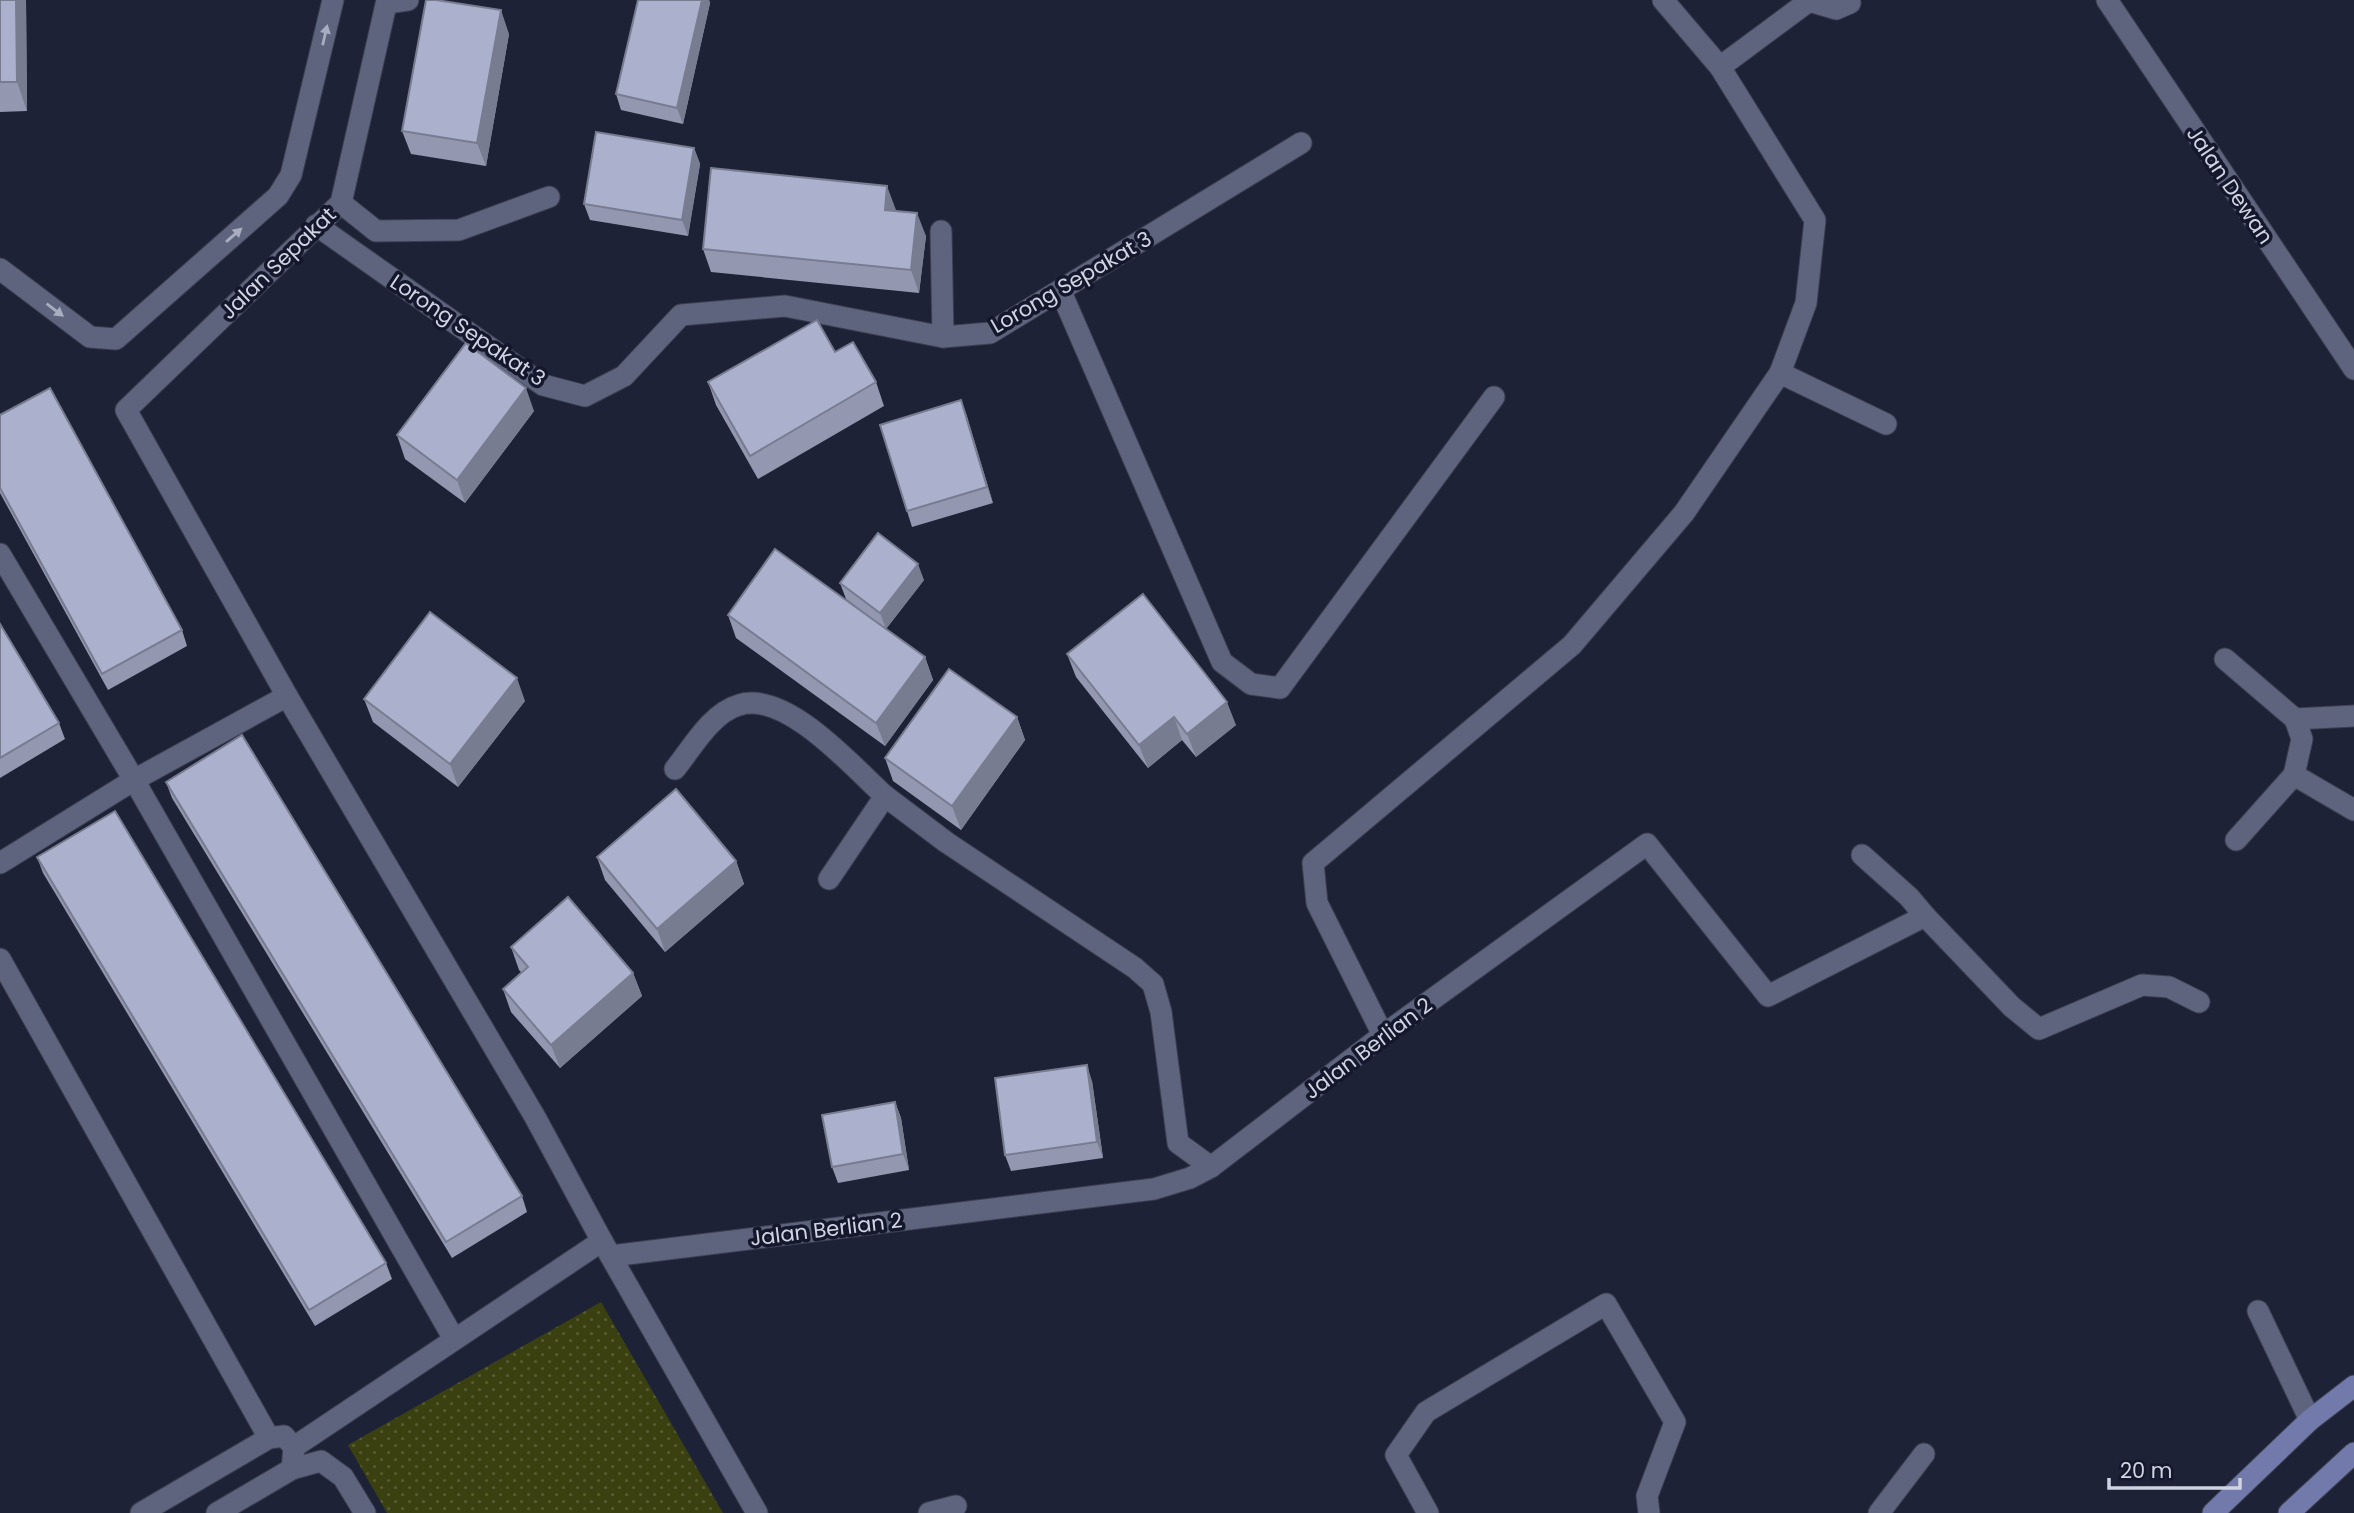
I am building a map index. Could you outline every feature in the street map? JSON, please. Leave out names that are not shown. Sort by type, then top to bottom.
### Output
[{"type":"main road","points":[[2213,1513],[2310,1420],[2354,1386]]},
{"type":"main road","points":[[2289,1513],[2354,1453]]},
{"type":"street","points":[[0,269],[90,337],[116,339],[278,196],[291,175],[333,0]]},
{"type":"street","points":[[1383,1035],[1317,903],[1313,863],[1572,645],[1684,513],[1780,373],[1806,303],[1815,220],[1720,67],[1663,0]]},
{"type":"street","name":"Jalan Dewan","points":[[2107,0],[2354,369]]},
{"type":"street","name":"Jalan Sepakat","points":[[287,696],[126,410],[341,202],[394,1]]},
{"type":"street","points":[[1720,67],[1809,1],[1836,9],[1850,3]]},
{"type":"street","name":"Lorong Sepakat 3","points":[[316,225],[543,385],[585,396],[624,376],[681,315],[785,306],[943,337],[990,332],[1061,292],[1301,143]]},
{"type":"street","points":[[341,202],[376,231],[459,230],[549,197]]},
{"type":"street","points":[[942,231],[943,337]]},
{"type":"street","points":[[1061,292],[1222,662],[1251,684],[1280,688],[1494,397]]},
{"type":"street","points":[[1780,373],[1886,424]]},
{"type":"street","points":[[0,554],[134,780],[454,1339]]},
{"type":"street","points":[[2225,659],[2295,719],[2302,739],[2294,775],[2236,840]]},
{"type":"street","points":[[0,863],[134,780],[287,696],[536,1117],[606,1249],[757,1513]]},
{"type":"street","points":[[675,769],[723,713],[740,704],[762,704],[781,710],[809,727],[885,796],[946,842],[1135,968],[1153,984],[1161,1012],[1178,1143],[1211,1167]]},
{"type":"street","points":[[2295,719],[2354,716]]},
{"type":"street","points":[[2294,775],[2354,810]]},
{"type":"street","points":[[829,879],[885,796]]},
{"type":"street","name":"Jalan Berlian 2","points":[[606,1249],[1154,1189],[1211,1167],[1383,1035],[1647,844],[1769,996],[1925,916]]},
{"type":"street","points":[[1862,855],[1909,897],[2012,1007],[2039,1028],[2142,985],[2169,986],[2199,1002]]},
{"type":"street","points":[[0,959],[285,1448],[321,1461],[343,1477],[365,1513]]},
{"type":"street","points":[[141,1513],[285,1448],[454,1339],[606,1249]]},
{"type":"street","points":[[1428,1513],[1396,1455],[1426,1412],[1606,1304],[1675,1422],[1647,1496],[1649,1513]]},
{"type":"street","points":[[2258,1311],[2310,1420]]},
{"type":"street","points":[[217,1513],[285,1448]]},
{"type":"street","points":[[1879,1513],[1924,1454]]},
{"type":"street","points":[[929,1513],[957,1506]]},
{"type":"green space","points":[[601,1302],[723,1513],[387,1513],[348,1445]]},
{"type":"building","points":[[0,0],[16,0],[17,82],[0,82]]},
{"type":"building","points":[[426,0],[501,10],[477,143],[402,131]]},
{"type":"building","points":[[638,0],[702,0],[677,108],[616,94]]},
{"type":"building","points":[[596,132],[694,148],[682,220],[584,204]]},
{"type":"building","points":[[711,168],[887,186],[885,210],[917,213],[911,270],[703,249]]},
{"type":"building","points":[[817,320],[835,352],[853,342],[876,382],[750,456],[708,382]]},
{"type":"building","points":[[466,343],[526,388],[457,480],[397,435]]},
{"type":"building","points":[[50,388],[182,630],[102,674],[0,488],[0,415]]},
{"type":"building","points":[[961,400],[987,487],[907,511],[880,425]]},
{"type":"building","points":[[878,533],[918,564],[880,613],[840,583]]},
{"type":"building","points":[[775,549],[925,657],[876,723],[728,615]]},
{"type":"building","points":[[1143,594],[1227,702],[1187,734],[1174,717],[1139,745],[1067,654]]},
{"type":"building","points":[[430,612],[517,678],[450,764],[364,699]]},
{"type":"building","points":[[0,624],[59,723],[0,758]]},
{"type":"building","points":[[949,669],[1017,717],[952,806],[885,758]]},
{"type":"building","points":[[242,735],[522,1196],[446,1242],[166,782]]},
{"type":"building","points":[[676,789],[736,861],[657,929],[597,857]]},
{"type":"building","points":[[115,811],[386,1263],[309,1310],[37,857]]},
{"type":"building","points":[[568,897],[633,973],[551,1045],[503,989],[528,967],[511,947]]},
{"type":"building","points":[[1087,1065],[1097,1142],[1005,1155],[995,1078]]},
{"type":"building","points":[[895,1102],[903,1154],[832,1167],[822,1115]]}]
